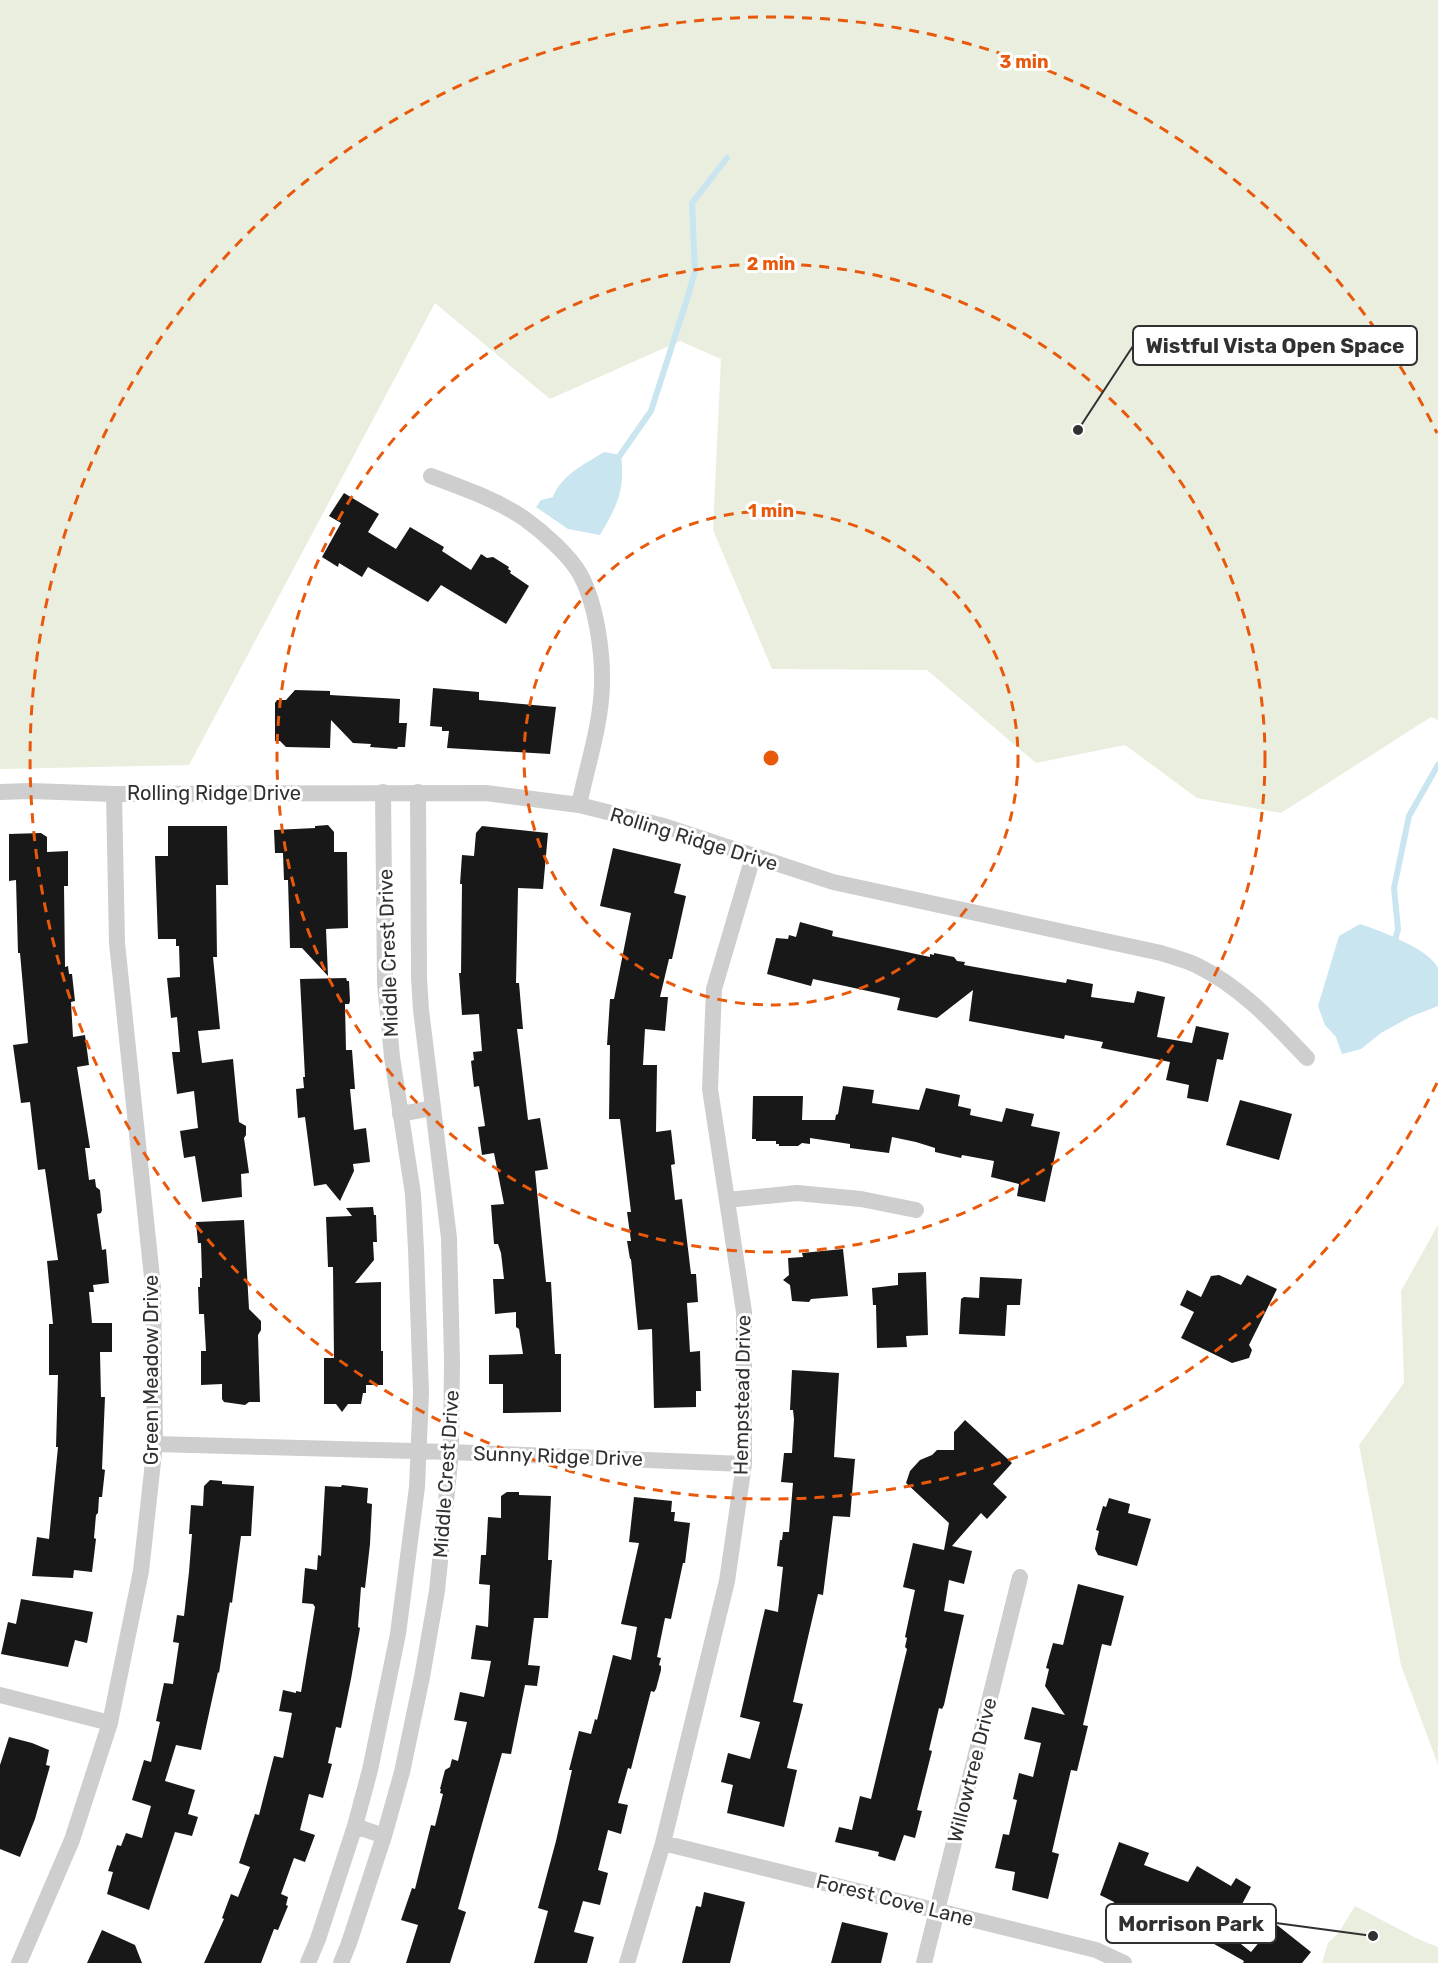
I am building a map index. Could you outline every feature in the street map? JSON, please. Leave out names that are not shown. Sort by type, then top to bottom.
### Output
[{"type":"street","points":[[430,476],[494,502],[525,519],[554,544],[579,574],[593,609],[602,684],[598,718],[579,805]]},
{"type":"street","name":"Rolling Ridge Drive","points":[[0,792],[486,793],[579,805],[664,826],[833,882],[1161,953],[1196,964],[1234,987],[1267,1016],[1307,1058]]},
{"type":"street","name":"Middle Crest Drive","points":[[308,1963],[355,1826],[370,1770],[398,1634],[416,1498],[421,1393],[416,1249],[413,1194],[392,1057],[385,983],[383,792]]},
{"type":"street","name":"Middle Crest Drive","points":[[341,1963],[384,1836],[402,1772],[437,1591],[451,1452],[452,1360],[449,1238],[418,978],[418,792]]},
{"type":"street","name":"Green Meadow Drive","points":[[19,1963],[72,1840],[110,1723],[141,1571],[155,1443],[153,1287],[117,943],[114,794]]},
{"type":"street","name":"Hempstead Drive","points":[[627,1963],[663,1844],[727,1581],[744,1464],[744,1312],[710,1089],[714,989],[753,856]]},
{"type":"street","points":[[400,1114],[432,1108]]},
{"type":"street","points":[[728,1200],[797,1193],[861,1199],[916,1210]]},
{"type":"street","name":"Sunny Ridge Drive","points":[[155,1443],[744,1464]]},
{"type":"street","name":"Willowtree Drive","points":[[924,1963],[1020,1577]]},
{"type":"street","points":[[0,1695],[110,1723]]},
{"type":"street","points":[[355,1826],[384,1836]]},
{"type":"street","name":"Forest Cove Lane","points":[[663,1844],[1096,1950],[1124,1963]]},
{"type":"green space","points":[[0,0],[1438,0],[1438,720],[1431,717],[1281,813],[1197,798],[1125,745],[1036,763],[927,670],[772,669],[713,530],[721,359],[680,341],[550,399],[435,303],[189,765],[0,769]]},
{"type":"green space","points":[[1438,1225],[1438,1765],[1401,1665],[1359,1445],[1404,1383],[1401,1291]]},
{"type":"green space","points":[[1355,1906],[1438,1947],[1438,1963],[1322,1963],[1328,1943],[1339,1932]]},
{"type":"water","points":[[604,452],[621,455],[622,478],[616,506],[600,535],[568,529],[536,507],[541,500],[553,497],[562,482],[574,471]]},
{"type":"water","points":[[1360,924],[1415,947],[1433,961],[1438,968],[1438,1006],[1410,1017],[1381,1033],[1361,1049],[1342,1054],[1336,1037],[1325,1025],[1318,1006],[1339,936]]},
{"type":"building","points":[[344,493],[379,514],[368,532],[396,549],[410,527],[444,547],[442,551],[471,570],[481,554],[487,558],[493,557],[509,567],[510,573],[529,586],[506,624],[441,585],[428,602],[368,567],[362,577],[339,563],[338,567],[322,557],[341,523],[329,516]]},
{"type":"building","points":[[433,688],[479,692],[479,700],[556,707],[550,754],[447,748],[449,731],[442,731],[442,727],[430,726]]},
{"type":"building","points":[[295,690],[330,691],[330,695],[400,699],[399,723],[407,723],[405,747],[397,749],[370,747],[371,744],[353,743],[331,720],[330,748],[286,747],[280,741],[275,741],[275,703],[277,700],[286,700]]},
{"type":"building","points":[[328,825],[334,832],[334,852],[347,852],[348,928],[326,929],[328,976],[302,948],[290,948],[288,880],[284,880],[283,853],[275,853],[274,830]]},
{"type":"building","points":[[168,826],[227,826],[228,885],[216,885],[217,957],[213,957],[220,1029],[198,1031],[202,1063],[233,1059],[239,1122],[246,1126],[244,1138],[249,1173],[241,1174],[242,1197],[202,1202],[195,1156],[184,1158],[180,1131],[198,1128],[194,1091],[177,1094],[172,1052],[180,1052],[177,1017],[171,1018],[167,978],[180,977],[179,946],[176,946],[176,939],[158,939],[155,856],[168,856]]},
{"type":"building","points":[[482,826],[548,833],[543,889],[518,888],[516,983],[519,983],[523,1029],[517,1029],[528,1120],[540,1118],[548,1169],[535,1171],[546,1282],[551,1282],[555,1354],[561,1354],[561,1412],[503,1413],[503,1384],[489,1384],[489,1355],[523,1354],[519,1329],[516,1327],[516,1312],[495,1314],[493,1279],[504,1279],[501,1253],[498,1244],[494,1244],[491,1205],[504,1204],[494,1153],[482,1155],[478,1127],[485,1126],[479,1086],[474,1087],[471,1061],[474,1060],[473,1052],[482,1051],[479,1014],[462,1015],[459,973],[461,973],[462,855],[474,856],[476,833]]},
{"type":"building","points":[[41,833],[47,837],[47,852],[68,851],[68,886],[64,886],[65,967],[68,966],[69,974],[72,974],[75,1001],[71,1002],[73,1037],[85,1035],[89,1065],[77,1067],[90,1148],[85,1148],[89,1180],[95,1179],[96,1187],[100,1190],[102,1210],[97,1214],[102,1250],[106,1249],[109,1283],[93,1285],[94,1292],[89,1292],[92,1323],[112,1323],[112,1352],[100,1352],[101,1397],[105,1397],[102,1469],[105,1470],[102,1497],[99,1497],[96,1515],[92,1572],[74,1570],[73,1578],[32,1576],[37,1537],[49,1539],[58,1447],[56,1447],[58,1375],[49,1375],[49,1324],[53,1324],[47,1261],[58,1260],[45,1169],[38,1170],[30,1102],[21,1103],[13,1045],[28,1043],[20,953],[18,953],[16,880],[9,881],[9,834]]},
{"type":"building","points":[[613,848],[681,864],[674,893],[686,896],[672,959],[669,959],[660,997],[668,997],[665,1031],[645,1029],[643,1065],[657,1065],[656,1132],[671,1130],[675,1164],[671,1165],[675,1200],[682,1199],[691,1274],[696,1274],[698,1302],[687,1303],[690,1352],[700,1351],[701,1391],[696,1391],[696,1407],[654,1408],[652,1329],[638,1330],[627,1241],[631,1241],[627,1212],[631,1212],[620,1119],[609,1119],[610,1045],[607,1045],[610,999],[614,999],[631,913],[600,906]]},
{"type":"building","points":[[800,922],[833,931],[832,936],[930,957],[930,954],[934,955],[934,953],[954,957],[957,961],[965,962],[964,965],[1066,983],[1067,979],[1093,984],[1091,997],[1134,1003],[1137,991],[1165,997],[1157,1037],[1192,1043],[1196,1026],[1229,1033],[1223,1060],[1217,1059],[1208,1102],[1187,1098],[1189,1085],[1166,1080],[1170,1062],[1101,1048],[1103,1042],[1065,1035],[1064,1039],[969,1021],[973,990],[937,1018],[897,1010],[900,998],[813,979],[811,986],[767,974],[776,938],[788,939],[789,935],[796,937]]},
{"type":"building","points":[[346,978],[349,981],[350,1001],[349,1004],[345,1004],[346,1050],[352,1050],[355,1089],[350,1089],[354,1130],[366,1128],[370,1162],[353,1164],[354,1171],[340,1201],[326,1184],[314,1186],[305,1117],[298,1118],[296,1089],[304,1088],[303,1077],[305,1077],[300,979]]},
{"type":"building","points":[[843,1086],[874,1090],[872,1103],[919,1110],[926,1088],[960,1095],[958,1106],[971,1109],[970,1115],[1002,1122],[1006,1108],[1034,1114],[1031,1126],[1060,1132],[1045,1202],[1017,1196],[1019,1184],[991,1177],[994,1161],[962,1155],[961,1158],[935,1152],[935,1148],[916,1142],[892,1137],[889,1153],[850,1148],[850,1144],[810,1138],[810,1144],[802,1143],[798,1146],[779,1146],[776,1141],[752,1139],[753,1096],[803,1096],[802,1120],[835,1120]]},
{"type":"building","points":[[1240,1100],[1292,1114],[1279,1160],[1226,1145]]},
{"type":"building","points":[[373,1207],[374,1215],[376,1215],[377,1242],[373,1242],[374,1260],[355,1283],[381,1282],[383,1385],[366,1385],[366,1393],[363,1393],[361,1404],[348,1404],[342,1412],[336,1404],[324,1404],[324,1358],[334,1358],[333,1267],[328,1267],[326,1217],[352,1216],[346,1208]]},
{"type":"building","points":[[244,1220],[249,1309],[261,1321],[261,1330],[258,1335],[260,1402],[249,1402],[245,1405],[224,1402],[222,1384],[201,1385],[201,1351],[206,1351],[204,1314],[199,1314],[198,1287],[200,1287],[200,1278],[202,1278],[201,1243],[198,1243],[196,1222]]},
{"type":"building","points":[[843,1249],[848,1296],[811,1299],[809,1302],[792,1301],[790,1285],[783,1280],[789,1275],[788,1258],[803,1257],[802,1253]]},
{"type":"building","points":[[926,1272],[928,1335],[906,1336],[907,1347],[877,1348],[876,1305],[873,1305],[872,1288],[898,1285],[898,1273]]},
{"type":"building","points":[[1219,1275],[1241,1285],[1247,1275],[1277,1289],[1249,1345],[1252,1350],[1249,1358],[1232,1363],[1181,1338],[1194,1312],[1180,1305],[1187,1290],[1201,1297],[1211,1276]]},
{"type":"building","points":[[980,1277],[1022,1279],[1020,1305],[1007,1305],[1005,1336],[959,1334],[961,1299],[964,1297],[979,1298]]},
{"type":"building","points":[[792,1370],[839,1373],[834,1457],[855,1459],[850,1517],[833,1516],[823,1595],[818,1594],[793,1702],[803,1704],[787,1768],[797,1770],[784,1827],[727,1813],[733,1785],[721,1782],[728,1753],[750,1759],[760,1722],[740,1717],[765,1609],[778,1612],[783,1567],[777,1566],[780,1540],[782,1540],[783,1532],[789,1532],[793,1483],[781,1482],[784,1453],[792,1453],[794,1419],[793,1410],[790,1410]]},
{"type":"building","points":[[965,1420],[1012,1463],[993,1484],[1007,1497],[987,1519],[981,1513],[952,1546],[972,1551],[964,1584],[949,1580],[944,1611],[964,1615],[944,1705],[942,1709],[939,1708],[929,1750],[932,1751],[917,1810],[922,1811],[915,1838],[904,1835],[895,1861],[878,1856],[879,1852],[835,1842],[839,1827],[852,1830],[860,1796],[871,1799],[907,1649],[905,1647],[907,1638],[905,1637],[915,1590],[903,1587],[913,1543],[944,1550],[949,1523],[906,1483],[910,1471],[920,1460],[937,1450],[954,1450],[954,1432]]},
{"type":"building","points":[[210,1480],[222,1481],[222,1484],[254,1486],[251,1536],[241,1536],[219,1673],[201,1750],[176,1745],[165,1781],[195,1790],[188,1814],[198,1817],[192,1836],[175,1832],[149,1910],[107,1894],[113,1872],[108,1871],[117,1845],[121,1846],[126,1833],[142,1838],[151,1806],[132,1800],[144,1760],[151,1762],[160,1722],[156,1721],[164,1683],[173,1684],[179,1643],[173,1642],[177,1615],[184,1616],[189,1572],[192,1534],[189,1534],[191,1505],[203,1506],[204,1486]]},
{"type":"building","points":[[342,1485],[368,1488],[367,1503],[372,1504],[370,1544],[365,1588],[361,1587],[358,1627],[360,1628],[341,1728],[336,1727],[328,1763],[332,1764],[323,1798],[309,1794],[300,1830],[315,1835],[305,1862],[294,1858],[281,1894],[288,1897],[286,1905],[288,1906],[278,1930],[274,1929],[261,1963],[204,1963],[224,1919],[222,1918],[231,1894],[238,1897],[250,1867],[239,1863],[255,1814],[259,1815],[274,1756],[283,1758],[292,1713],[279,1711],[283,1690],[301,1692],[315,1607],[313,1604],[302,1603],[305,1568],[317,1570],[318,1555],[321,1556],[325,1486],[341,1487]]},
{"type":"building","points":[[507,1492],[519,1492],[519,1495],[551,1496],[548,1560],[552,1560],[548,1618],[534,1618],[528,1665],[540,1666],[537,1686],[525,1685],[511,1754],[502,1753],[458,1909],[466,1912],[450,1963],[406,1963],[418,1925],[401,1920],[412,1888],[415,1889],[431,1825],[435,1826],[443,1794],[440,1793],[440,1789],[445,1770],[450,1767],[452,1759],[458,1761],[467,1722],[454,1720],[460,1692],[484,1697],[491,1661],[471,1659],[476,1625],[488,1627],[490,1585],[479,1584],[481,1555],[486,1555],[488,1517],[501,1518],[501,1496]]},
{"type":"building","points":[[634,1497],[672,1501],[671,1512],[675,1512],[674,1521],[690,1523],[685,1563],[683,1563],[671,1619],[665,1618],[657,1657],[661,1658],[659,1665],[661,1670],[656,1689],[654,1692],[651,1691],[631,1769],[628,1768],[618,1803],[628,1805],[621,1834],[608,1830],[598,1870],[608,1873],[600,1905],[583,1901],[574,1932],[594,1937],[587,1963],[534,1963],[548,1911],[538,1908],[556,1841],[572,1770],[569,1770],[579,1731],[591,1734],[595,1719],[597,1720],[613,1655],[631,1660],[637,1627],[621,1624],[639,1543],[629,1542]]},
{"type":"building","points":[[1109,1498],[1130,1504],[1128,1513],[1151,1519],[1137,1566],[1098,1555],[1095,1549],[1099,1531],[1096,1530],[1103,1506],[1106,1507]]},
{"type":"building","points":[[1078,1584],[1124,1596],[1111,1646],[1102,1644],[1083,1725],[1088,1726],[1077,1771],[1071,1770],[1052,1852],[1059,1854],[1048,1899],[1012,1890],[1015,1872],[995,1868],[1003,1834],[1009,1835],[1017,1800],[1013,1799],[1019,1773],[1033,1777],[1041,1743],[1024,1739],[1032,1707],[1065,1715],[1045,1686],[1049,1669],[1046,1668],[1053,1643],[1063,1645]]},
{"type":"building","points":[[21,1599],[93,1612],[87,1643],[75,1640],[68,1667],[1,1654],[8,1622],[16,1624]]},
{"type":"building","points":[[9,1737],[49,1750],[46,1765],[50,1766],[35,1819],[20,1857],[0,1849],[0,1765]]},
{"type":"building","points":[[1119,1842],[1149,1853],[1144,1865],[1188,1882],[1197,1866],[1231,1886],[1236,1878],[1251,1887],[1227,1933],[1251,1952],[1277,1925],[1311,1952],[1302,1963],[1243,1963],[1244,1961],[1193,1932],[1187,1943],[1161,1928],[1164,1923],[1113,1905],[1114,1902],[1100,1895]]},
{"type":"building","points":[[704,1892],[745,1902],[730,1963],[682,1963],[696,1906],[701,1907]]},
{"type":"building","points":[[842,1922],[888,1933],[881,1963],[831,1963]]},
{"type":"building","points":[[102,1930],[135,1945],[142,1963],[87,1963]]},
{"type":"waterway","points":[[616,461],[651,411],[688,296],[695,271],[692,203],[727,158]]},
{"type":"waterway","points":[[1394,944],[1398,929],[1394,888],[1409,816],[1438,765]]},
{"type":"place","name":"Wistful Vista Open Space","points":[[1078,430]]},
{"type":"place","name":"Morrison Park","points":[[1373,1936]]}]
